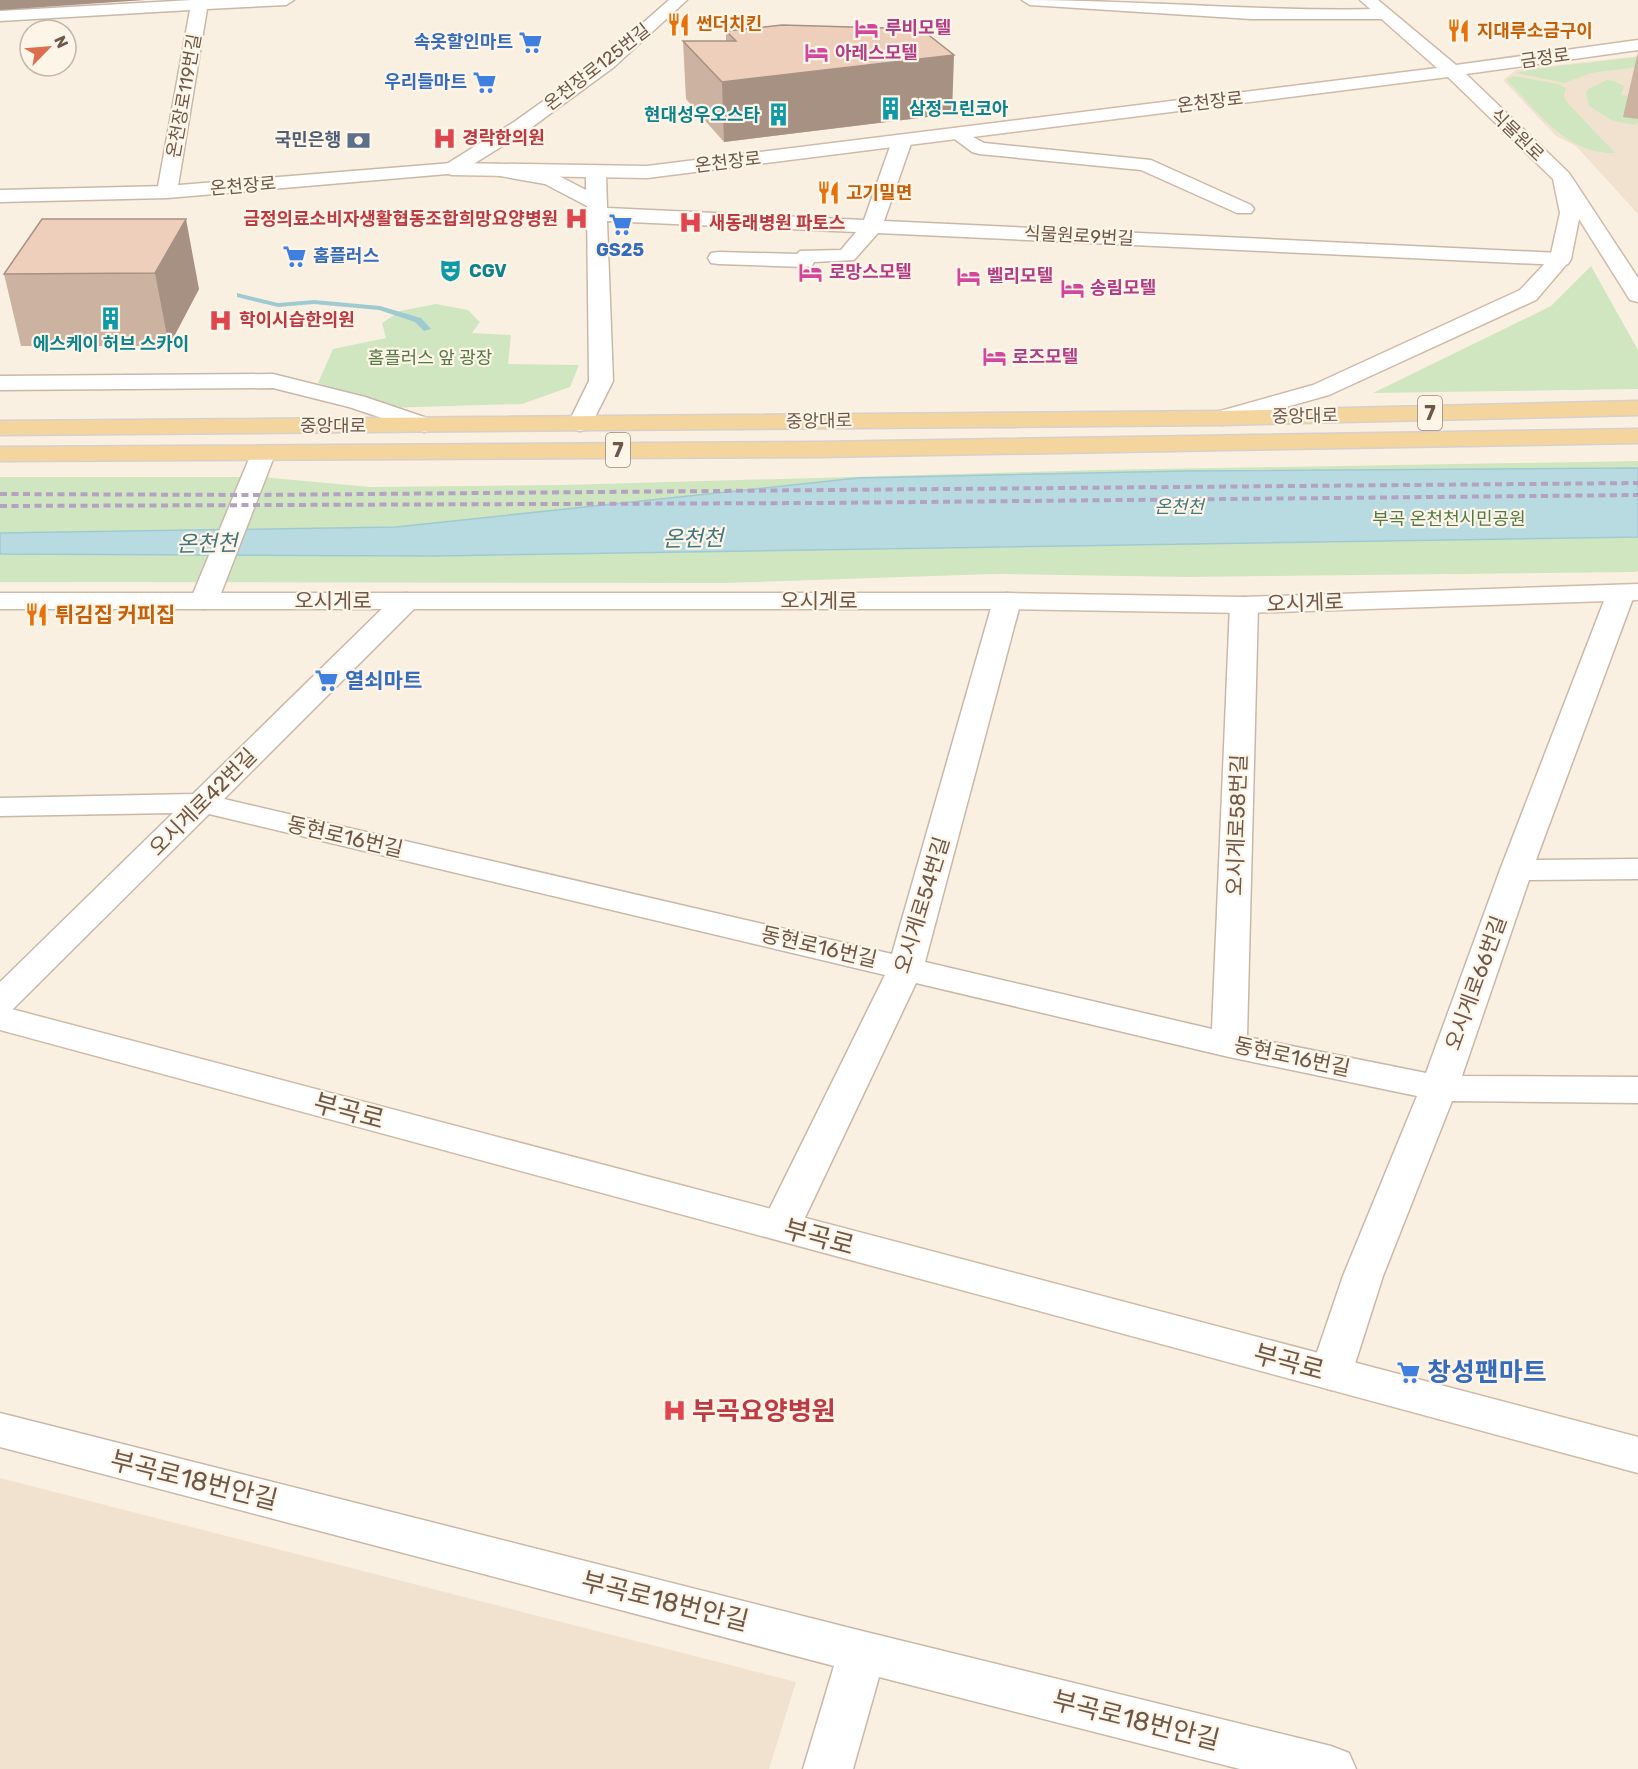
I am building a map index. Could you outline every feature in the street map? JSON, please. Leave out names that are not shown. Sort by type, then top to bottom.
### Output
[{"type":"main road","name":"중앙대로","points":[[0,428],[1222,418],[1638,408]]},
{"type":"main road","name":"중앙대로","points":[[0,454],[263,454],[1247,444],[1638,436]]},
{"type":"street","points":[[0,16],[200,3],[286,0]]},
{"type":"street","name":"온천장로125번길","points":[[452,169],[521,126],[608,63],[679,0]]},
{"type":"street","points":[[1030,0],[1188,12],[1384,14]]},
{"type":"street","name":"식물원로","points":[[1368,0],[1452,71],[1562,177],[1638,295]]},
{"type":"street","name":"온천장로119번길","points":[[167,192],[200,3]]},
{"type":"street","name":"금정로","points":[[1452,71],[1638,45]]},
{"type":"street","name":"온천장로","points":[[0,196],[167,192],[452,169],[647,172],[1452,71]]},
{"type":"street","points":[[573,88],[595,91]]},
{"type":"street","points":[[957,134],[979,148],[1144,164],[1161,169],[1217,200],[1244,209]]},
{"type":"street","points":[[719,258],[804,261],[807,255],[847,256],[872,226],[902,141]]},
{"type":"street","points":[[496,170],[550,179],[597,208]]},
{"type":"street","points":[[580,424],[601,381],[596,173]]},
{"type":"street","points":[[1222,418],[1320,390],[1528,295],[1560,259],[1570,213],[1562,177]]},
{"type":"street","name":"식물원로9번길","points":[[597,208],[872,226],[1560,259]]},
{"type":"street","points":[[0,383],[273,381],[357,402],[424,425]]},
{"type":"street","points":[[204,601],[263,454]]},
{"type":"street","name":"오시게로","points":[[0,601],[1007,601],[1244,605],[1630,592]]},
{"type":"street","name":"오시게로66번길","points":[[1330,1373],[1363,1276],[1439,1088],[1516,870],[1630,592]]},
{"type":"street","name":"오시게로42번길","points":[[0,1002],[406,601]]},
{"type":"street","name":"오시게로54번길","points":[[781,1226],[906,968],[1007,601]]},
{"type":"street","name":"오시게로58번길","points":[[1229,1045],[1244,605]]},
{"type":"street","name":"동현로16번길","points":[[0,807],[202,803],[1229,1045],[1439,1088],[1638,1090]]},
{"type":"street","points":[[1516,870],[1638,869]]},
{"type":"street","name":"부곡로","points":[[0,1018],[1638,1455]]},
{"type":"street","name":"부곡로18번안길","points":[[0,1430],[862,1652],[1331,1769]]},
{"type":"street","points":[[828,1769],[862,1652]]},
{"type":"shaded area","points":[[1638,56],[1638,214],[1576,146],[1556,136],[1503,80],[1516,70]]},
{"type":"shaded area","points":[[0,1478],[796,1682],[769,1769],[0,1769]]},
{"type":"green space","points":[[1638,57],[1638,67],[1591,73],[1565,83],[1516,73],[1532,69]]},
{"type":"green space","points":[[1514,76],[1557,84],[1566,88],[1564,96],[1567,102],[1615,153],[1598,152],[1568,140],[1543,119],[1509,82],[1507,79]]},
{"type":"green space","points":[[1607,80],[1624,86],[1621,95],[1638,97],[1638,122],[1635,125],[1613,121],[1589,106],[1586,93],[1588,89]]},
{"type":"green space","points":[[1591,266],[1638,350],[1638,389],[1373,393],[1551,306]]},
{"type":"green space","name":"홈플러스 앞 광장","points":[[436,304],[468,310],[480,322],[472,333],[511,335],[508,364],[579,365],[570,387],[522,404],[384,408],[318,383],[333,349],[386,338],[382,323],[400,311]]},
{"type":"green space","name":"부곡 온천천시민공원","points":[[1638,461],[1638,571],[1634,572],[1187,577],[994,574],[723,583],[0,582],[0,477],[261,477],[371,487],[562,485],[1100,470]]},
{"type":"water","name":"온천천","points":[[1638,468],[1638,537],[434,556],[0,554],[0,533],[396,527],[858,478],[1185,471]]},
{"type":"building","points":[[782,25],[921,29],[954,55],[722,82],[683,41],[736,41],[726,31]]},
{"type":"building","points":[[42,219],[186,219],[155,273],[4,274]]},
{"type":"waterway","points":[[240,295],[278,305],[314,302],[380,308],[418,320],[427,329]]},
{"type":"railway","points":[[0,494],[255,495],[1638,483]]},
{"type":"railway","points":[[0,506],[819,503],[1638,495]]},
{"type":"place","name":"썬더치킨","points":[[678,24]]},
{"type":"place","name":"루비모텔","points":[[867,28]]},
{"type":"place","name":"지대루소금구이","points":[[1459,31]]},
{"type":"place","name":"속옷할인마트","points":[[531,42]]},
{"type":"place","name":"아레스모텔","points":[[817,53]]},
{"type":"place","name":"우리들마트","points":[[485,82]]},
{"type":"place","name":"삼정그린코아","points":[[891,109]]},
{"type":"place","name":"현대성우오스타","points":[[778,115]]},
{"type":"place","name":"경락한의원","points":[[444,138]]},
{"type":"place","name":"국민은행","points":[[359,140]]},
{"type":"place","name":"고기밀면","points":[[828,193]]},
{"type":"place","name":"금정의료소비자생활협동조합희망요양병원","points":[[576,219]]},
{"type":"place","name":"새동래병원 파토스","points":[[691,223]]},
{"type":"place","name":"GS25","points":[[620,224]]},
{"type":"place","name":"홈플러스","points":[[295,256]]},
{"type":"place","name":"CGV","points":[[451,271]]},
{"type":"place","name":"로망스모텔","points":[[811,272]]},
{"type":"place","name":"벨리모텔","points":[[969,276]]},
{"type":"place","name":"송림모텔","points":[[1072,288]]},
{"type":"place","name":"에스케이 허브 스카이","points":[[111,318]]},
{"type":"place","name":"학이시습한의원","points":[[221,320]]},
{"type":"place","name":"로즈모텔","points":[[994,357]]},
{"type":"place","name":"튀김집 커피집","points":[[37,615]]},
{"type":"place","name":"열쇠마트","points":[[327,681]]},
{"type":"place","name":"창성팬마트","points":[[1409,1372]]},
{"type":"place","name":"부곡요양병원","points":[[674,1411]]}]
